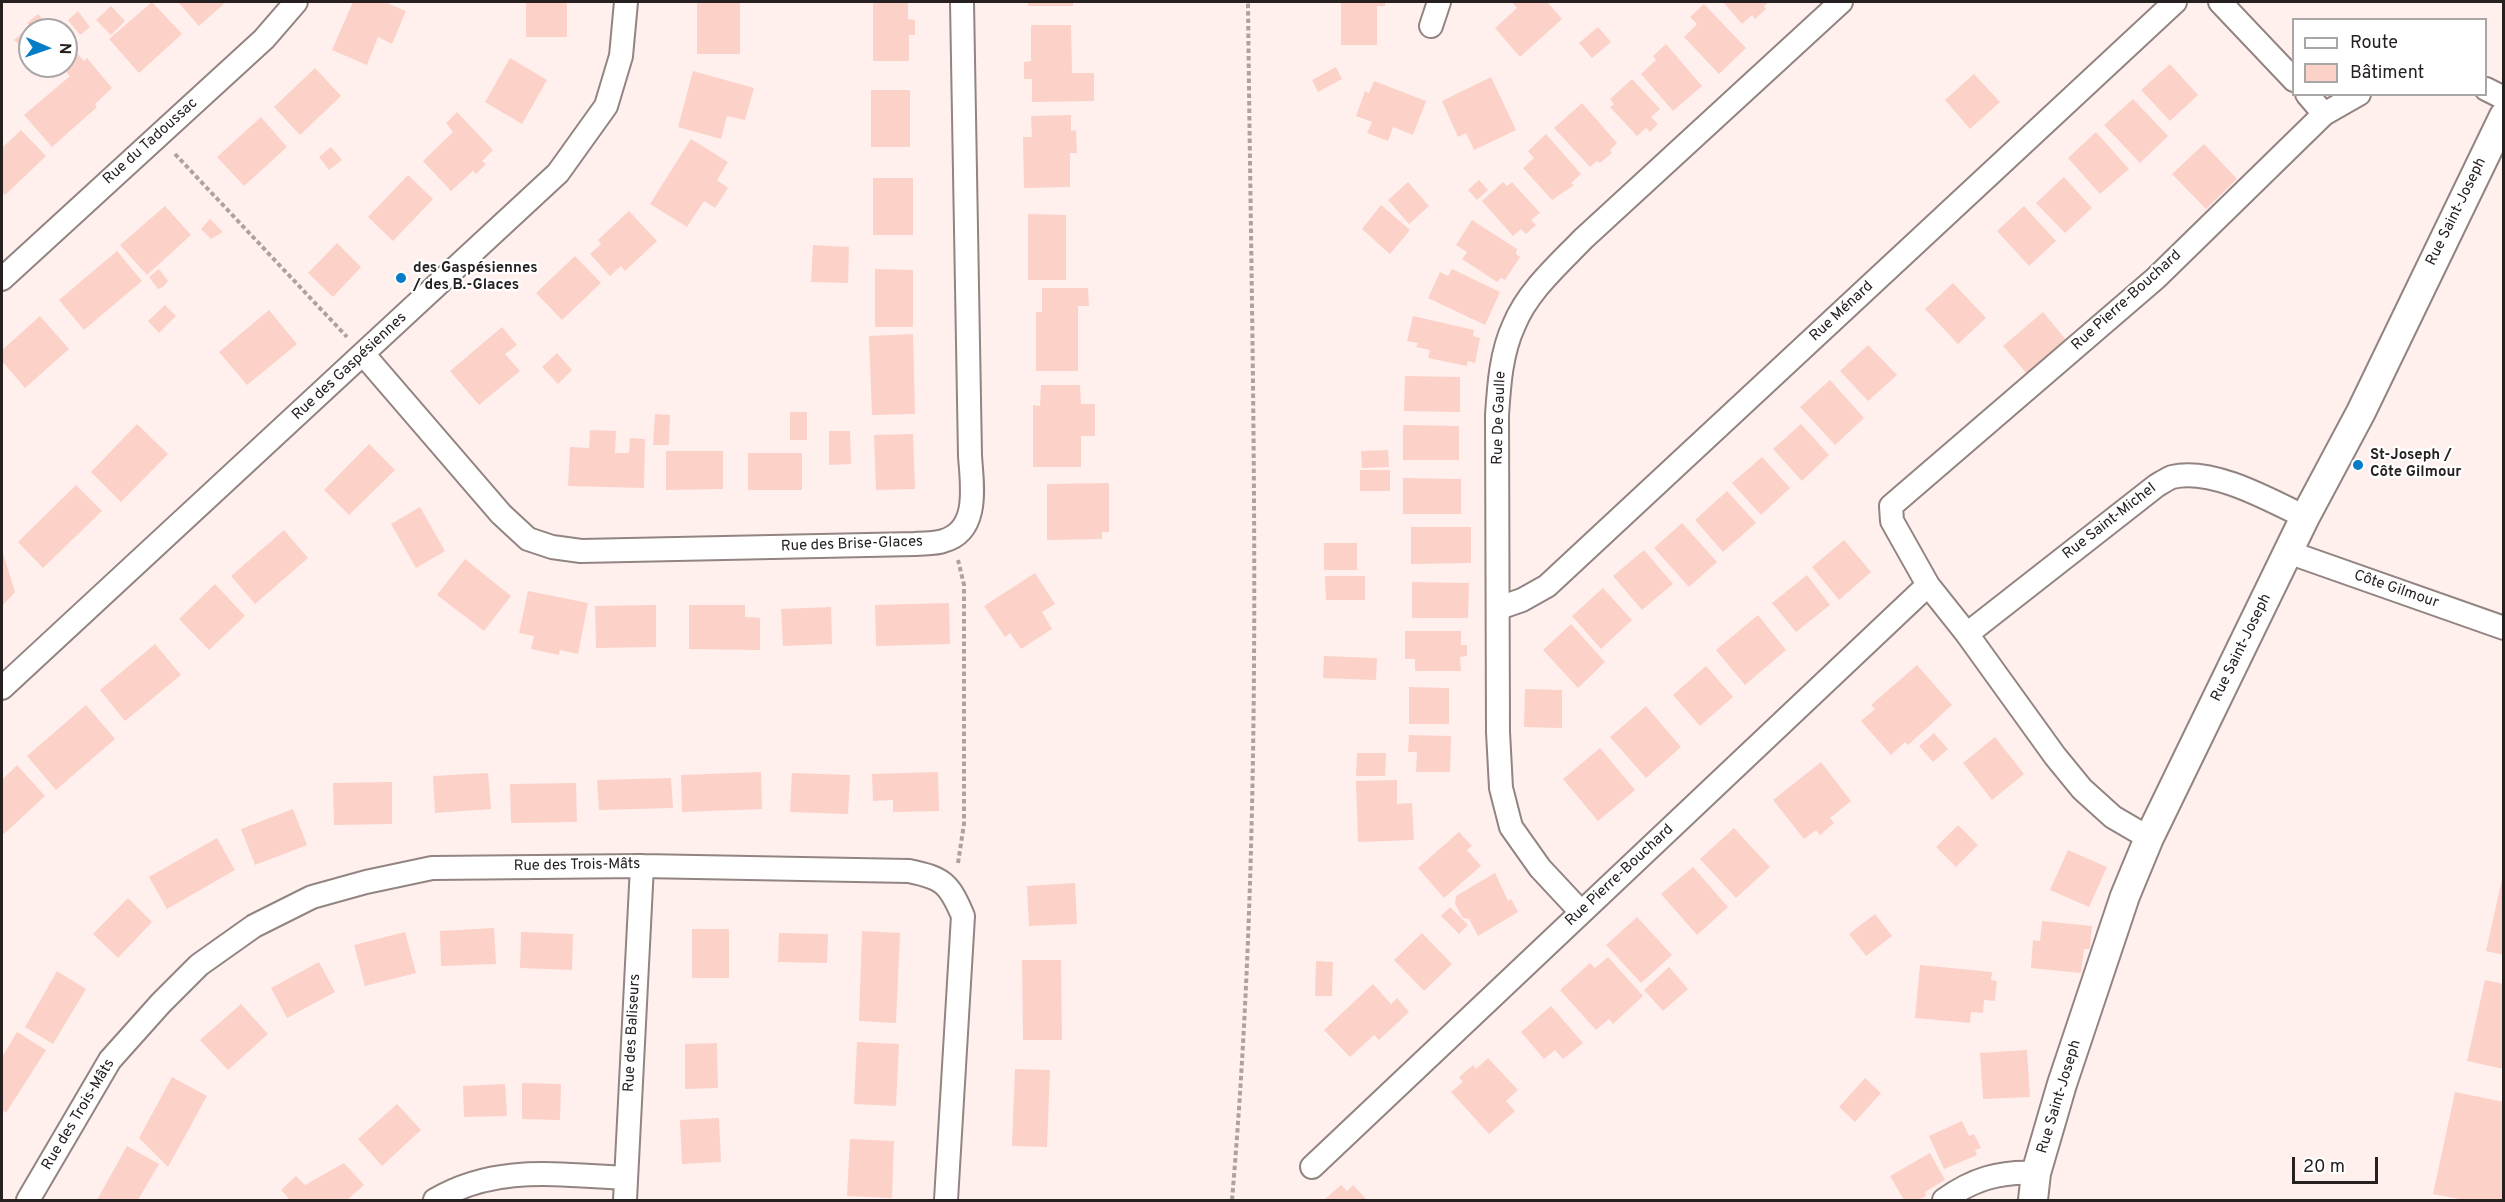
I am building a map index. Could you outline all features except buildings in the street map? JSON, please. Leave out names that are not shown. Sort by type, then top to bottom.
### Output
[{"type":"street","name":"Rue du Tadoussac","points":[[2,279],[264,39],[296,2]]},
{"type":"street","name":"Rue des Gaspésiennes","points":[[2,688],[558,173],[606,106],[621,56],[626,2]]},
{"type":"street","name":"Rue des Brise-Glaces","points":[[364,355],[501,514],[528,538],[552,547],[581,551],[915,544],[945,541],[964,528],[973,504],[970,456],[962,2]]},
{"type":"street","points":[[1431,26],[1439,2]]},
{"type":"street","name":"Rue De Gaulle","points":[[1581,912],[1540,868],[1512,827],[1501,788],[1498,732],[1497,415],[1501,367],[1514,325],[1523,308],[1547,276],[1583,239],[1840,2]]},
{"type":"street","name":"Rue Ménard","points":[[1499,608],[1522,600],[1547,586],[2175,2]]},
{"type":"street","points":[[2220,2],[2292,79]]},
{"type":"street","points":[[2487,90],[2504,98]]},
{"type":"street","points":[[2309,96],[2324,114]]},
{"type":"street","name":"Rue Pierre-Bouchard","points":[[1312,1167],[1928,585],[1892,521],[1892,506],[2156,278],[2324,114],[2356,96]]},
{"type":"street","name":"Rue Saint-Joseph","points":[[2033,1200],[2036,1173],[2062,1084],[2125,896],[2149,838],[2305,517],[2361,412],[2504,116]]},
{"type":"street","name":"Rue Saint-Michel","points":[[1967,634],[2156,486],[2172,477],[2207,477],[2258,494],[2305,517]]},
{"type":"street","name":"Côte Gilmour","points":[[2288,552],[2504,628]]},
{"type":"street","points":[[1928,585],[2082,789],[2113,817],[2149,838]]},
{"type":"street","name":"Rue des Trois-Mâts","points":[[28,1200],[110,1060],[161,1003],[199,965],[254,926],[312,897],[366,882],[432,868],[642,866],[909,871],[936,876],[954,894]]},
{"type":"street","name":"Rue des Baliseurs","points":[[625,1200],[642,866]]},
{"type":"street","points":[[946,1200],[963,916],[954,894]]},
{"type":"street","points":[[1944,1200],[1973,1181],[1999,1173],[2036,1173]]},
{"type":"street","points":[[435,1200],[458,1187],[486,1179],[524,1174],[626,1178]]},
{"type":"path","points":[[1232,1200],[1248,936],[1253,738],[1248,2]]},
{"type":"path","points":[[158,136],[364,355]]},
{"type":"path","points":[[945,541],[955,549],[964,585],[964,824],[954,894]]},
{"type":"place","name":"des Gaspésiennes / des B.-Glaces","points":[[401,278]]},
{"type":"place","name":"St-Joseph / Côte Gilmour","points":[[2358,465]]}]
